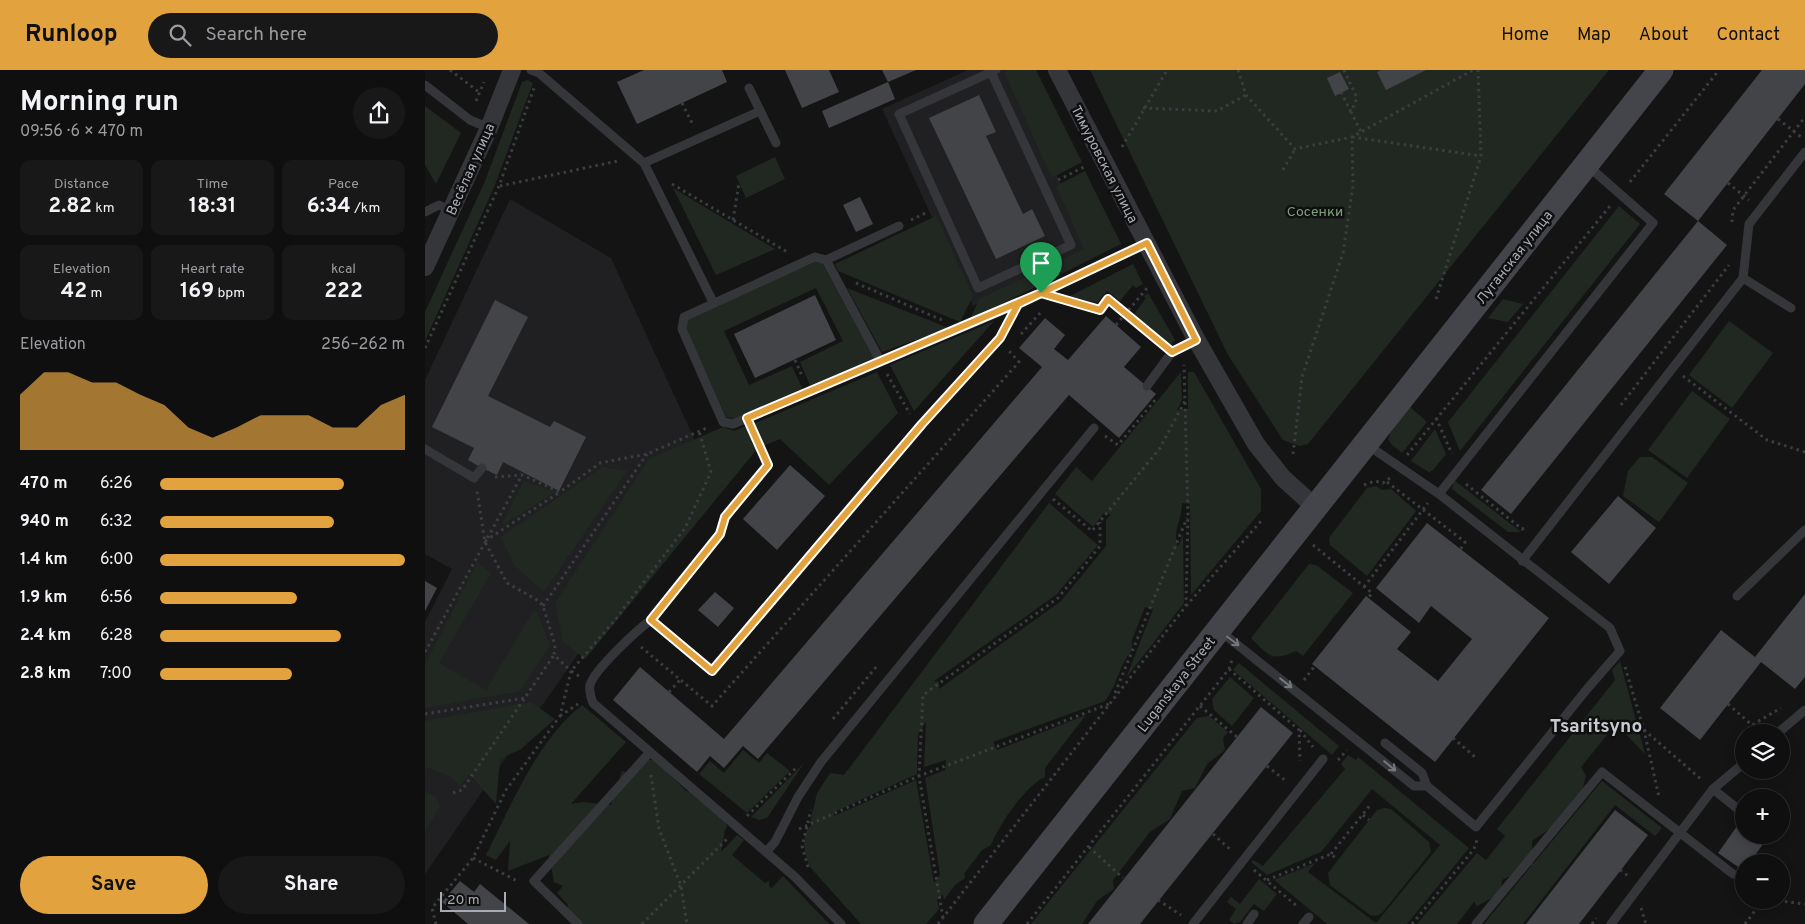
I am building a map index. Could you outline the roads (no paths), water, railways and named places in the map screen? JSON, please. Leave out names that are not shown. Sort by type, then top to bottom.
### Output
[{"type":"main road","name":"Луганская улица","points":[[1366,444],[1661,70]]},
{"type":"main road","name":"Luganskaya Street","points":[[986,924],[1228,637],[1315,507],[1366,444]]},
{"type":"street","name":"Весёлая улица","points":[[425,267],[489,128],[512,70]]},
{"type":"street","name":"Тимуровская улица","points":[[1057,70],[1196,340],[1255,444],[1283,478],[1315,507]]},
{"type":"lane","points":[[994,71],[1071,245],[978,288],[899,114],[994,71]]},
{"type":"lane","points":[[535,72],[646,166],[713,302]]},
{"type":"lane","points":[[425,85],[470,120],[489,128]]},
{"type":"lane","points":[[749,88],[777,143]]},
{"type":"lane","points":[[646,166],[699,138],[760,111]]},
{"type":"lane","points":[[1522,561],[1743,278],[1749,224],[1805,152]]},
{"type":"lane","points":[[1438,494],[1653,223],[1587,165]]},
{"type":"lane","points":[[425,212],[439,206],[452,211]]},
{"type":"lane","points":[[899,226],[826,260],[815,257],[804,261],[684,317],[682,329],[723,422],[733,424],[881,362],[1018,304],[1147,243]]},
{"type":"lane","points":[[826,260],[881,362]]},
{"type":"lane","points":[[1743,278],[1791,308]]},
{"type":"lane","points":[[651,620],[712,671],[922,424],[1000,338],[1018,304]]},
{"type":"lane","points":[[1147,386],[1172,352],[1196,340]]},
{"type":"lane","points":[[767,851],[775,842],[798,797],[821,762],[1094,428]]},
{"type":"lane","points":[[1366,444],[1438,494],[1610,628],[1620,652],[1587,689],[1476,827],[1427,786],[1422,773],[1385,743]]},
{"type":"lane","points":[[425,450],[474,478],[482,468]]},
{"type":"lane","points":[[768,465],[725,517],[720,534],[651,620],[627,638],[590,683],[590,695],[593,704],[767,851],[795,876],[841,924]]},
{"type":"lane","points":[[1737,596],[1805,530]]},
{"type":"lane","points":[[1228,637],[1414,786],[1427,786]]},
{"type":"lane","points":[[1788,724],[1805,710]]},
{"type":"lane","points":[[578,924],[534,881],[649,753]]},
{"type":"lane","points":[[1197,922],[1323,759]]},
{"type":"lane","points":[[1611,924],[1713,789],[1735,771]]},
{"type":"lane","points":[[1475,924],[1602,772],[1733,874]]},
{"type":"lane","points":[[1713,789],[1735,807]]},
{"type":"lane","points":[[1247,924],[1254,914]]},
{"type":"district","name":"Tsaritsyno","points":[[1596,725]]},
{"type":"park label","name":"Сосенки","points":[[1315,211]]}]
